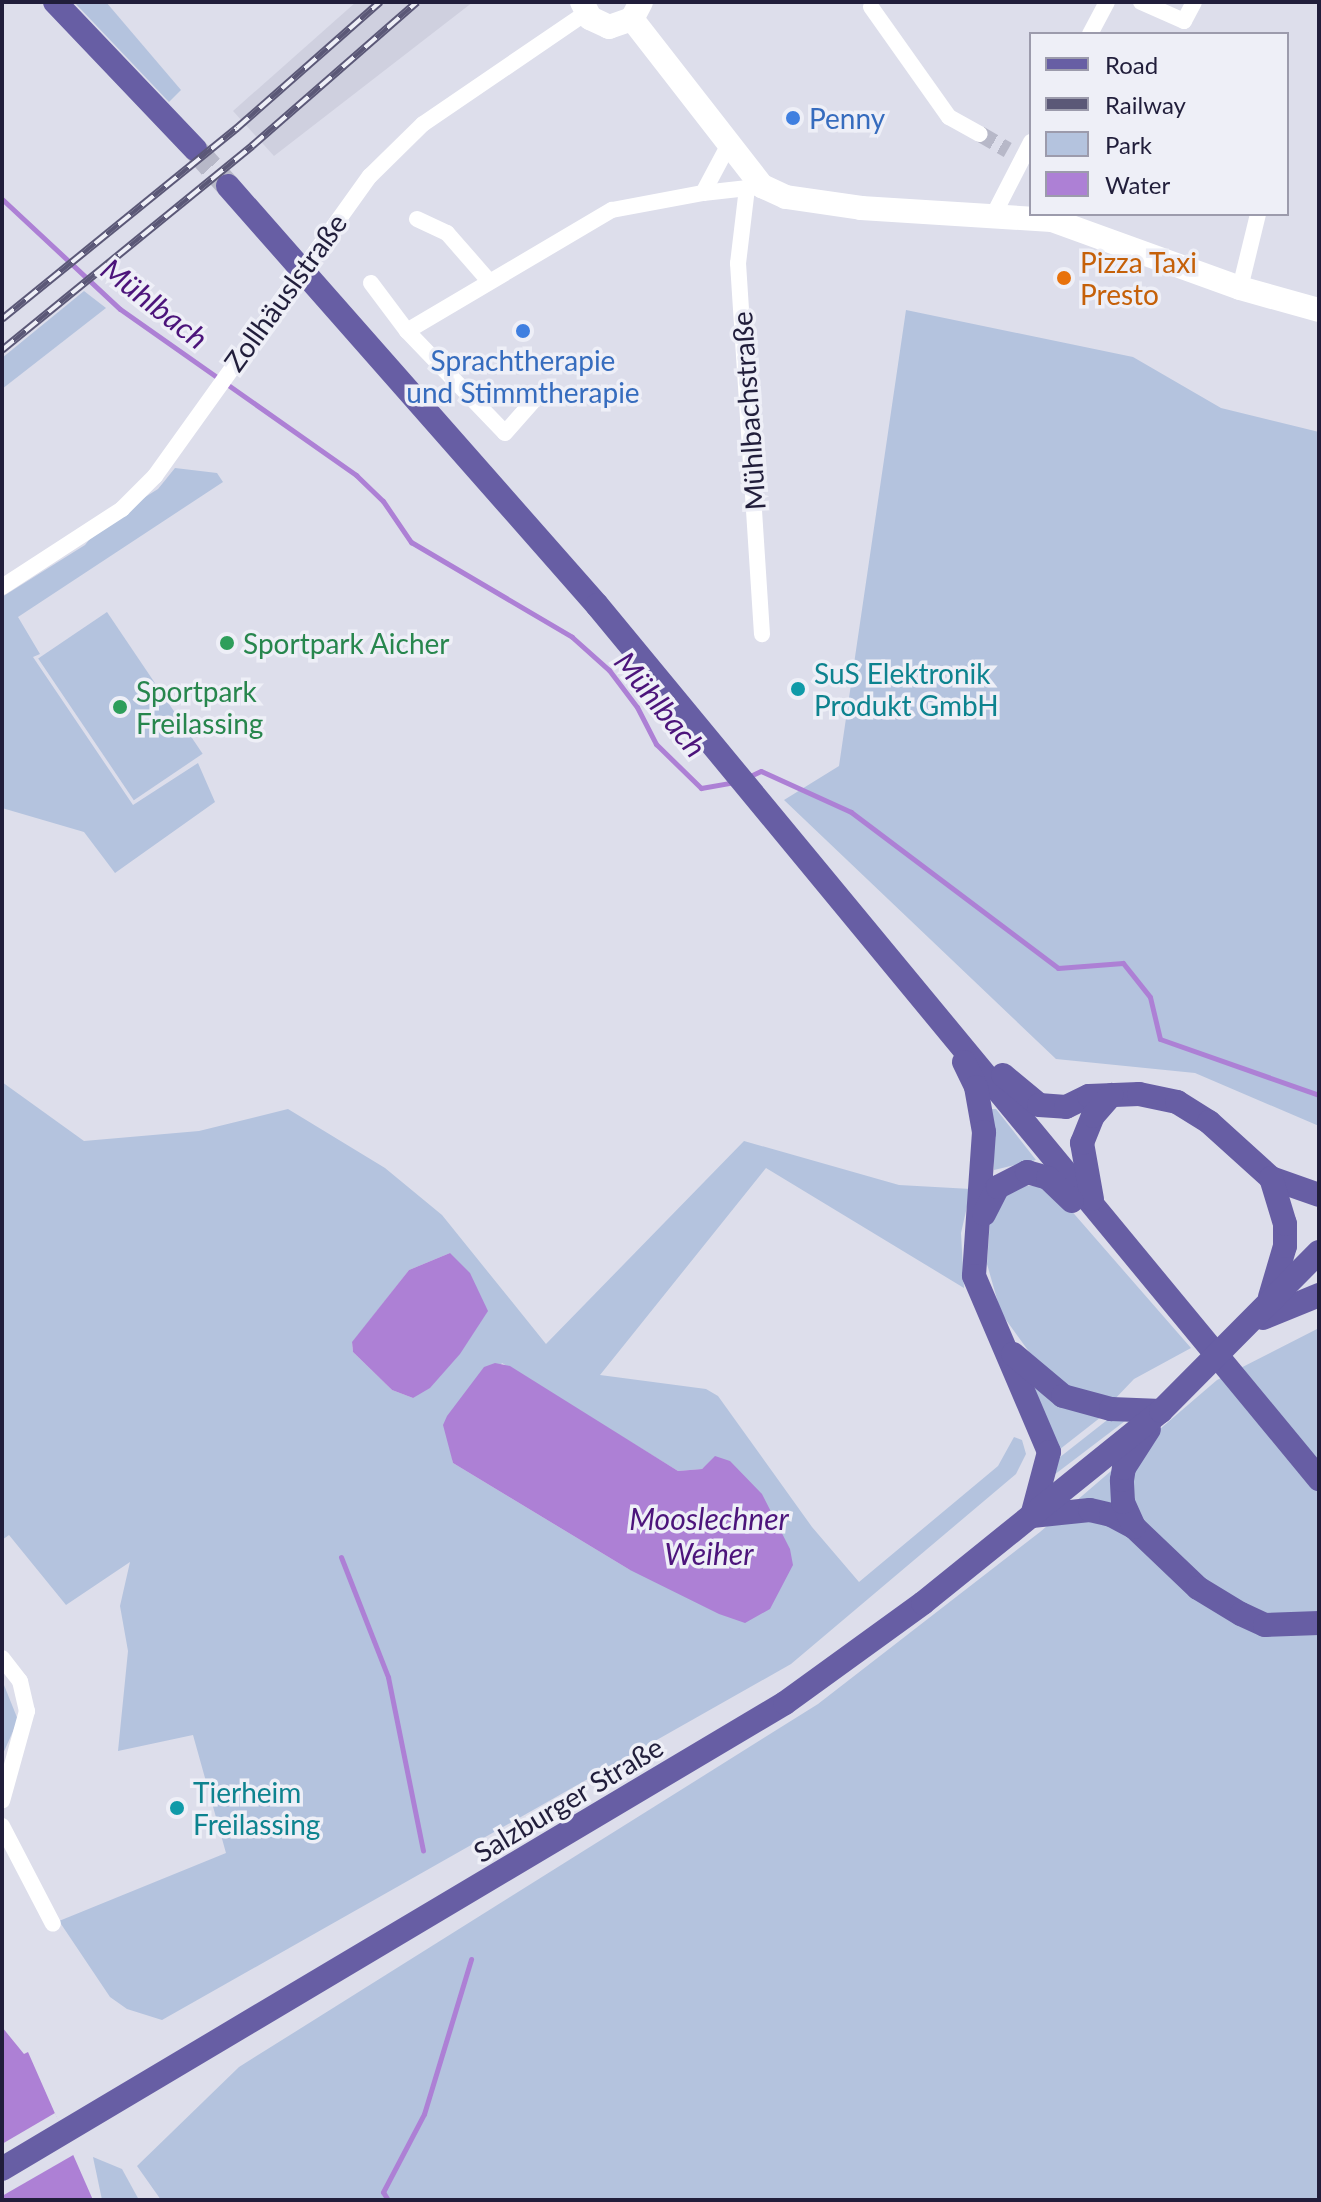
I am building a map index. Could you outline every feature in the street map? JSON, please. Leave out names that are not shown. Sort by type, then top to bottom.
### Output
[{"type":"main road","points":[[55,2],[195,149]]},
{"type":"main road","points":[[228,186],[416,396],[723,757],[1319,1479]]},
{"type":"main road","points":[[960,1043],[1039,1105],[1066,1107],[1089,1096],[1139,1094],[1177,1102],[1209,1122],[1271,1178],[1319,1195]]},
{"type":"main road","points":[[960,1043],[976,1087],[984,1132],[973,1239],[977,1290],[1009,1350],[1049,1452],[1032,1516],[1090,1510],[1134,1527],[1198,1588],[1241,1614],[1265,1625],[1314,1621]]},
{"type":"main road","points":[[1093,1204],[1082,1143],[1093,1116],[1111,1095]]},
{"type":"main road","points":[[973,1239],[994,1192],[1015,1176],[1034,1172],[1056,1183],[1099,1234],[1141,1265]]},
{"type":"main road","points":[[1254,1322],[1279,1276],[1285,1246],[1285,1224],[1271,1178]]},
{"type":"main road","points":[[1134,1527],[1123,1502],[1124,1468],[1161,1411],[1254,1322],[1319,1252]]},
{"type":"main road","points":[[1254,1322],[1319,1295]]},
{"type":"main road","points":[[1009,1350],[1063,1396],[1111,1409],[1161,1411]]},
{"type":"main road","name":"Salzburger Straße","points":[[7,2166],[785,1703],[1032,1516],[1161,1411]]},
{"type":"main road","points":[[1299,1455],[1319,1471]]},
{"type":"main road","points":[[1299,1455],[1319,1489]]},
{"type":"street","points":[[1091,32],[1107,2]]},
{"type":"street","points":[[1141,2],[1184,21],[1194,2]]},
{"type":"street","points":[[584,7],[609,27],[637,10],[755,187]]},
{"type":"street","name":"Zollhäuslstraße","points":[[2,587],[122,509],[155,476],[321,239],[370,176],[423,124],[584,7]]},
{"type":"street","points":[[871,7],[949,117],[980,134]]},
{"type":"street","points":[[703,193],[729,144]]},
{"type":"street","points":[[994,214],[1015,154],[1029,144]]},
{"type":"street","points":[[407,331],[612,210],[755,187],[810,203],[994,214],[1073,226],[1240,288],[1319,310]]},
{"type":"street","name":"Mühlbachstraße","points":[[755,187],[738,263],[762,634]]},
{"type":"street","points":[[1240,288],[1258,216]]},
{"type":"street","points":[[417,219],[447,233],[489,281]]},
{"type":"street","points":[[371,283],[407,331],[505,433],[535,399]]},
{"type":"street","points":[[2,1658],[20,1681],[27,1711],[2,1801]]},
{"type":"street","points":[[2,1826],[53,1924]]},
{"type":"shaded area","points":[[356,2],[473,2],[274,156],[233,111]]},
{"type":"green space","points":[[74,2],[106,2],[181,90],[169,102]]},
{"type":"green space","points":[[84,291],[106,308],[2,389],[2,358]]},
{"type":"green space","points":[[906,310],[1133,357],[1221,408],[1319,432],[1319,1126],[1195,1073],[1056,1059],[784,800],[839,766]]},
{"type":"green space","points":[[175,468],[217,473],[223,482],[18,617],[40,654],[33,657],[133,805],[198,763],[215,802],[115,873],[84,832],[2,808],[2,597],[85,545],[102,524],[158,489]]},
{"type":"green space","name":"Sportpark Freilassing","points":[[107,612],[203,754],[134,800],[38,658]]},
{"type":"green space","points":[[2,1082],[84,1141],[199,1131],[288,1109],[385,1168],[442,1215],[546,1344],[744,1141],[899,1185],[971,1189],[961,1233],[964,1288],[766,1168],[600,1375],[706,1389],[718,1396],[812,1527],[859,1582],[998,1466],[1014,1437],[1022,1440],[1026,1454],[1016,1474],[791,1664],[162,2020],[127,2009],[110,1997],[59,1921],[226,1853],[193,1735],[118,1751],[128,1651],[120,1606],[130,1562],[66,1605],[9,1535],[2,1540]],"holes":[[[450,1253],[413,1398],[392,1390],[353,1352],[352,1343],[409,1270]],[[502,1363],[678,1471],[702,1469],[710,1463],[630,1570],[453,1463],[449,1441]]]},
{"type":"green space","points":[[992,1109],[996,1109],[1036,1160],[994,1170]]},
{"type":"green space","points":[[1022,1185],[1044,1187],[1062,1200],[1191,1348],[1134,1379],[1111,1403],[1087,1398],[1043,1371],[1001,1313],[987,1264],[990,1220],[1009,1190]]},
{"type":"green space","points":[[1319,1328],[1319,2200],[161,2200],[137,2166],[239,2067],[818,1704],[1040,1532],[1217,1380]]},
{"type":"green space","points":[[1030,1382],[1101,1417],[1055,1453]]},
{"type":"green space","points":[[1111,1417],[1125,1421],[1054,1475],[1055,1461]]},
{"type":"green space","points":[[2,1680],[18,1720],[2,1756]]},
{"type":"green space","points":[[93,2157],[122,2169],[139,2200],[102,2200]]},
{"type":"water","points":[[450,1253],[470,1273],[488,1311],[460,1354],[430,1388],[413,1398],[392,1390],[353,1352],[352,1342],[409,1270]]},
{"type":"water","name":"Mooslechner Weiher","points":[[495,1363],[510,1366],[678,1471],[702,1469],[715,1456],[730,1461],[762,1494],[790,1549],[793,1565],[770,1609],[745,1623],[719,1614],[630,1570],[453,1463],[443,1425],[484,1367]]},
{"type":"water","points":[[2,2027],[24,2054],[28,2052],[93,2200],[2,2200]]},
{"type":"pier","points":[[55,2113],[75,2154],[2,2196],[2,2144]]},
{"type":"waterway","name":"Mühlbach","points":[[2,199],[120,309],[356,475],[383,501],[411,542],[572,637],[609,670],[637,707],[656,744],[701,788],[734,782]]},
{"type":"waterway","name":"Mühlbach","points":[[748,777],[761,771],[851,812],[1058,968],[1123,963],[1150,997],[1160,1039],[1319,1095]]},
{"type":"waterway","points":[[341,1557],[388,1677],[423,1851]]},
{"type":"waterway","points":[[388,2200],[383,2192],[424,2114],[471,1959]]},
{"type":"tunnel","points":[[980,134],[1008,150]]},
{"type":"tunnel","points":[[195,149],[228,186]]},
{"type":"railway","points":[[2,319],[237,128],[380,2]]},
{"type":"railway","points":[[2,350],[252,146],[417,2]]},
{"type":"place","name":"Penny","points":[[793,118]]},
{"type":"place","name":"Pizza Taxi Presto","points":[[1064,278]]},
{"type":"place","name":"Sprachtherapie und Stimmtherapie","points":[[523,331]]},
{"type":"place","name":"Sportpark Aicher","points":[[227,643]]},
{"type":"place","name":"SuS Elektronik Produkt GmbH","points":[[798,689]]},
{"type":"place","name":"Sportpark Freilassing","points":[[120,707]]},
{"type":"place","name":"Tierheim Freilassing","points":[[177,1808]]}]
